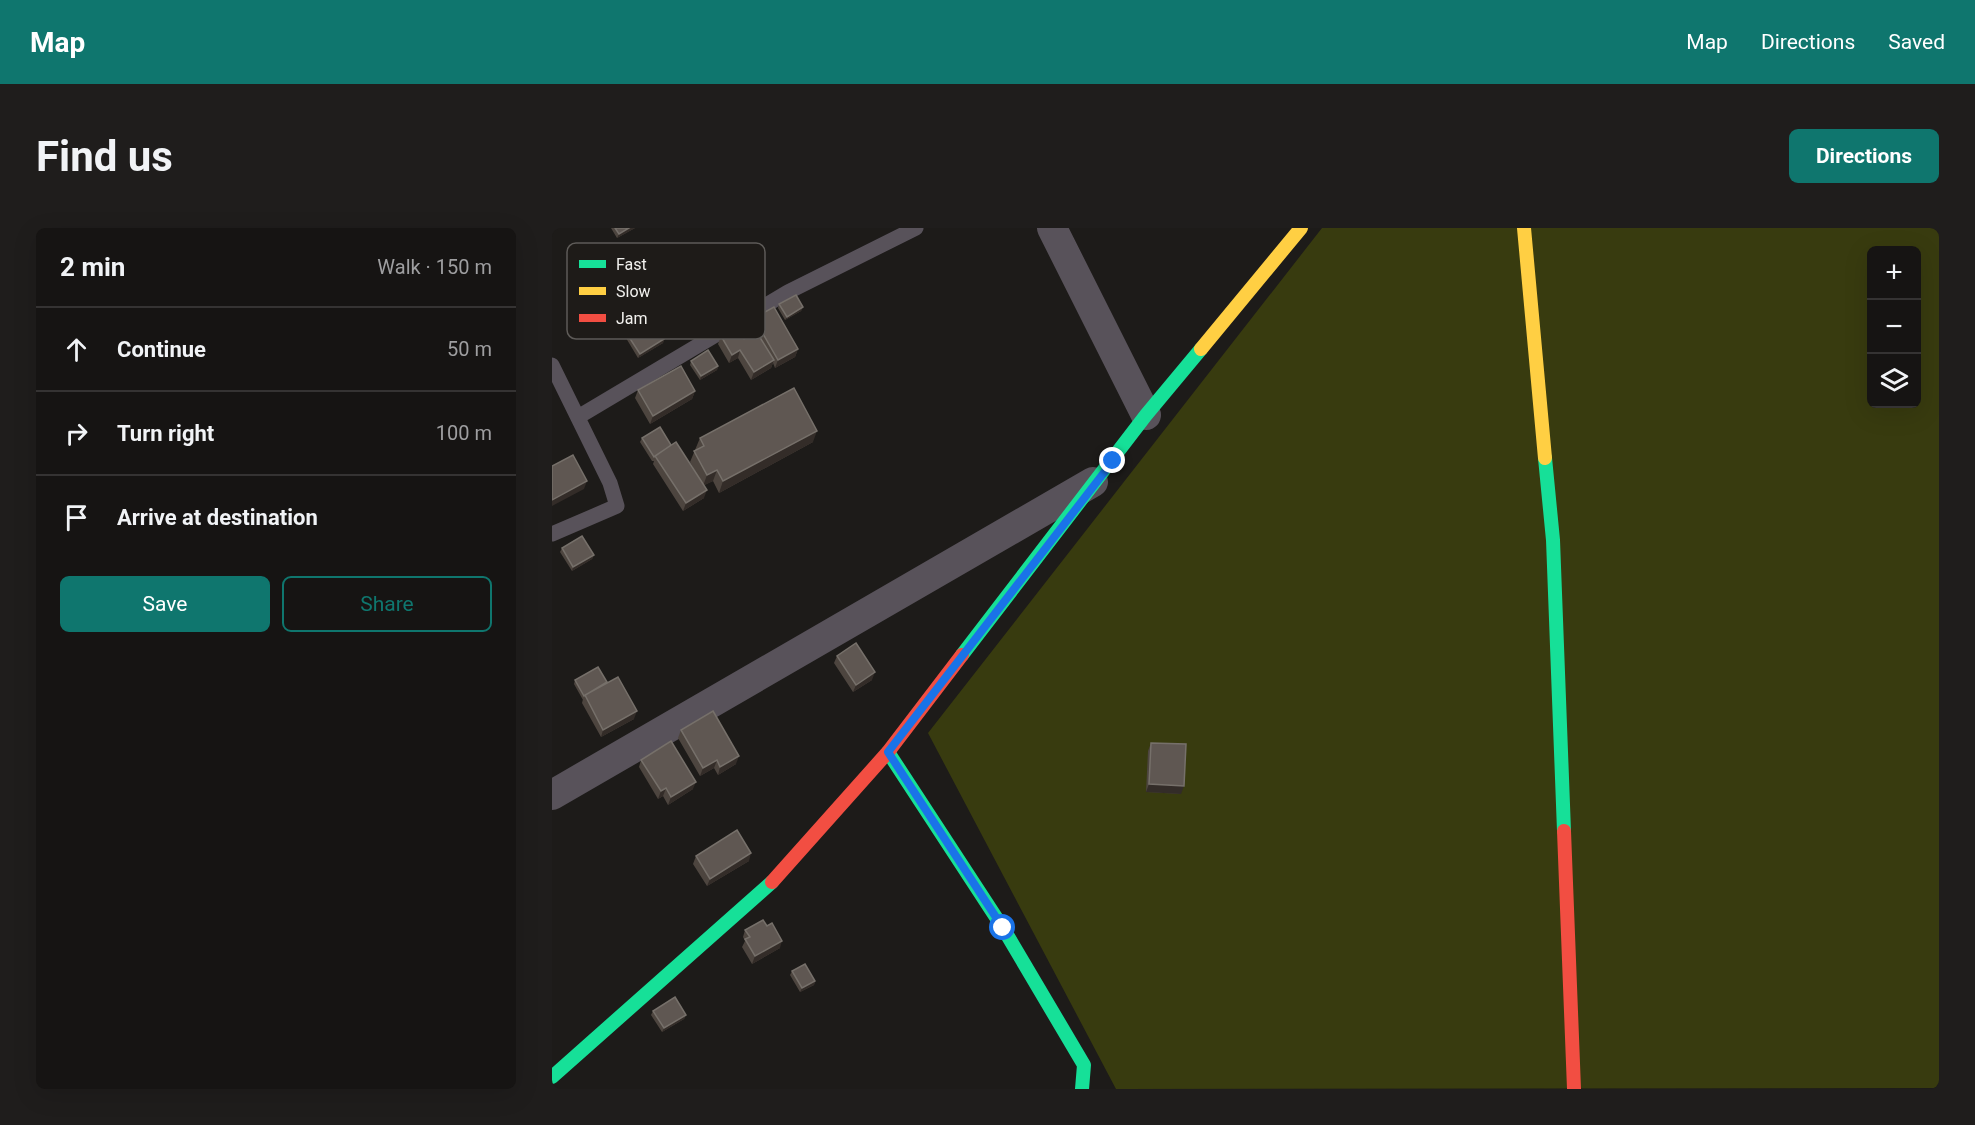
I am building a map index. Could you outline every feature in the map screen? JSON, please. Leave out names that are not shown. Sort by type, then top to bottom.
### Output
[{"type":"street","points":[[1052,228],[1146,415]]},
{"type":"street","points":[[552,1077],[778,877],[888,752],[1146,415],[1301,228]]},
{"type":"street","points":[[1524,228],[1553,540],[1574,1089]]},
{"type":"street","points":[[552,795],[1096,481]]},
{"type":"street","points":[[888,752],[1003,928],[1084,1065],[1082,1089]]},
{"type":"street","points":[[552,1082],[556,1089]]},
{"type":"lane","points":[[765,306],[916,228]]},
{"type":"lane","points":[[578,417],[709,339]]},
{"type":"lane","points":[[552,365],[616,496],[617,506],[552,534]]},
{"type":"green space","points":[[1322,228],[1939,228],[1939,1088],[1116,1089],[928,733]]},
{"type":"building","points":[[615,228],[629,228],[619,234]]},
{"type":"building","points":[[796,295],[803,307],[787,317],[779,304]]},
{"type":"building","points":[[774,307],[798,349],[778,360],[765,337],[765,312]]},
{"type":"building","points":[[630,339],[664,339],[640,354]]},
{"type":"building","points":[[723,339],[761,339],[774,360],[754,372],[740,350],[732,355]]},
{"type":"building","points":[[708,350],[718,366],[701,376],[691,361]]},
{"type":"building","points":[[681,366],[695,391],[653,416],[638,390]]},
{"type":"building","points":[[794,388],[817,431],[723,481],[717,470],[707,475],[694,451],[704,446],[700,438]]},
{"type":"building","points":[[660,427],[671,445],[654,457],[642,438]]},
{"type":"building","points":[[676,442],[707,490],[686,503],[655,456]]},
{"type":"building","points":[[573,455],[587,481],[552,500],[552,466]]},
{"type":"building","points":[[582,536],[594,555],[573,567],[562,548]]},
{"type":"building","points":[[856,643],[875,672],[856,685],[837,656]]},
{"type":"building","points":[[598,667],[607,682],[584,696],[575,680]]},
{"type":"building","points":[[618,677],[637,711],[603,730],[585,695]]},
{"type":"building","points":[[713,711],[739,756],[720,767],[717,760],[703,768],[681,730]]},
{"type":"building","points":[[671,741],[696,782],[671,797],[666,788],[661,791],[641,760]]},
{"type":"building","points":[[1151,743],[1186,744],[1184,786],[1149,784]]},
{"type":"building","points":[[737,830],[751,853],[710,879],[696,856]]},
{"type":"building","points":[[763,920],[767,926],[772,923],[782,941],[755,956],[745,939],[750,937],[745,930]]},
{"type":"building","points":[[805,964],[815,981],[802,988],[792,971]]},
{"type":"building","points":[[675,997],[686,1015],[664,1028],[653,1011]]},
{"type":"traffic: fast","points":[[962,655],[1146,415],[1201,349]]},
{"type":"traffic: fast","points":[[1545,458],[1553,540],[1564,831]]},
{"type":"traffic: fast","points":[[888,752],[1003,928],[1084,1065],[1082,1089]]},
{"type":"traffic: fast","points":[[552,1077],[772,882]]},
{"type":"traffic: slow","points":[[1201,349],[1301,228]]},
{"type":"traffic: slow","points":[[1524,228],[1545,458]]},
{"type":"traffic: jam","points":[[772,882],[888,752],[962,655]]},
{"type":"traffic: jam","points":[[1564,831],[1574,1089]]},
{"type":"route","points":[[1003,928],[888,752],[1113,461]]}]
